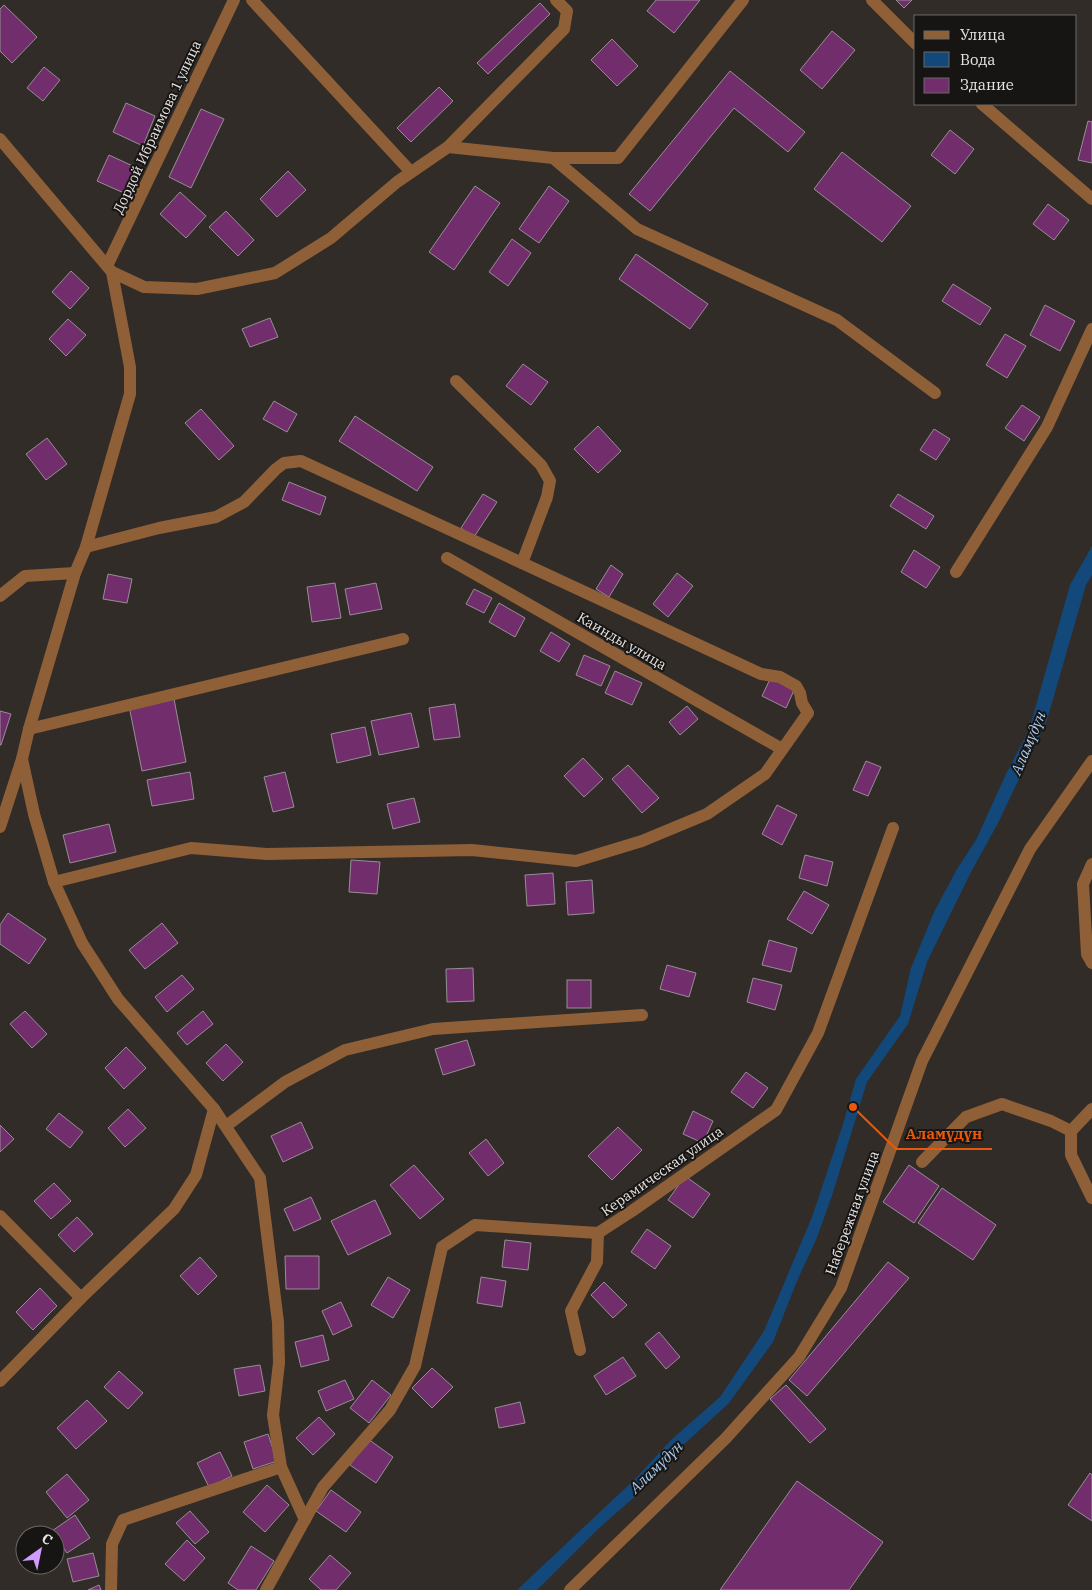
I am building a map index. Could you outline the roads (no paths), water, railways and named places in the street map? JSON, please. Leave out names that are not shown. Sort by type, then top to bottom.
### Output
[{"type":"street","name":"Дордой Ибраимова 1 улица","points":[[110,269],[234,0]]},
{"type":"street","points":[[252,0],[411,172]]},
{"type":"street","points":[[1,144],[110,269],[144,288],[197,289],[275,273],[331,238],[411,172],[448,146],[564,29],[567,11],[556,0]]},
{"type":"street","points":[[448,146],[553,158],[618,158],[743,0]]},
{"type":"street","points":[[872,0],[914,42]]},
{"type":"street","points":[[983,105],[1092,200]]},
{"type":"street","points":[[553,158],[637,229],[837,320],[935,393]]},
{"type":"street","points":[[0,827],[22,759],[28,729],[75,573],[86,547],[130,394],[130,367],[110,269]]},
{"type":"street","points":[[956,572],[1047,427],[1092,329]]},
{"type":"street","points":[[456,381],[541,465],[550,482],[547,497],[522,562]]},
{"type":"street","points":[[54,882],[192,848],[267,854],[472,850],[576,861],[642,841],[707,814],[765,774],[808,713],[796,686],[780,677],[761,674],[301,461],[284,463],[244,502],[216,516],[159,528],[86,547]]},
{"type":"street","name":"Каинды улица","points":[[447,558],[782,749]]},
{"type":"street","points":[[0,596],[25,576],[75,573]]},
{"type":"street","points":[[28,729],[403,639]]},
{"type":"street","points":[[22,759],[34,814],[54,882],[82,943],[118,999],[214,1109],[260,1178],[278,1322],[278,1363],[273,1415],[280,1467],[305,1520]]},
{"type":"street","name":"Набережная улица","points":[[570,1590],[726,1438],[799,1357],[841,1288],[922,1061],[1030,850],[1092,761]]},
{"type":"street","name":"Керамическая улица","points":[[266,1590],[323,1487],[390,1410],[415,1366],[442,1247],[475,1225],[598,1233],[632,1212],[776,1110],[818,1033],[893,828]]},
{"type":"street","points":[[1092,864],[1083,884],[1087,954],[1092,963]]},
{"type":"street","points":[[226,1126],[285,1082],[345,1050],[433,1029],[642,1015]]},
{"type":"street","points":[[922,1162],[966,1116],[1002,1104],[1051,1121],[1071,1131]]},
{"type":"street","points":[[0,1381],[174,1209],[196,1175],[214,1109]]},
{"type":"street","points":[[1092,1109],[1071,1131],[1071,1156],[1092,1198]]},
{"type":"street","points":[[0,1216],[82,1298]]},
{"type":"street","points":[[580,1350],[571,1311],[597,1262],[598,1233]]},
{"type":"street","points":[[111,1590],[112,1544],[123,1520],[280,1467]]},
{"type":"water","points":[[1092,546],[1092,575],[1086,585],[1047,720],[998,823],[970,874],[927,962],[908,1024],[867,1082],[832,1196],[816,1240],[797,1281],[773,1342],[729,1403],[666,1461],[639,1493],[598,1529],[537,1590],[517,1590],[636,1478],[672,1439],[720,1397],[764,1331],[812,1217],[856,1079],[900,1016],[911,968],[934,912],[957,869],[976,840],[1006,774],[1029,730],[1070,585]]},
{"type":"place","name":"Аламүдүн","points":[[853,1107]]}]
